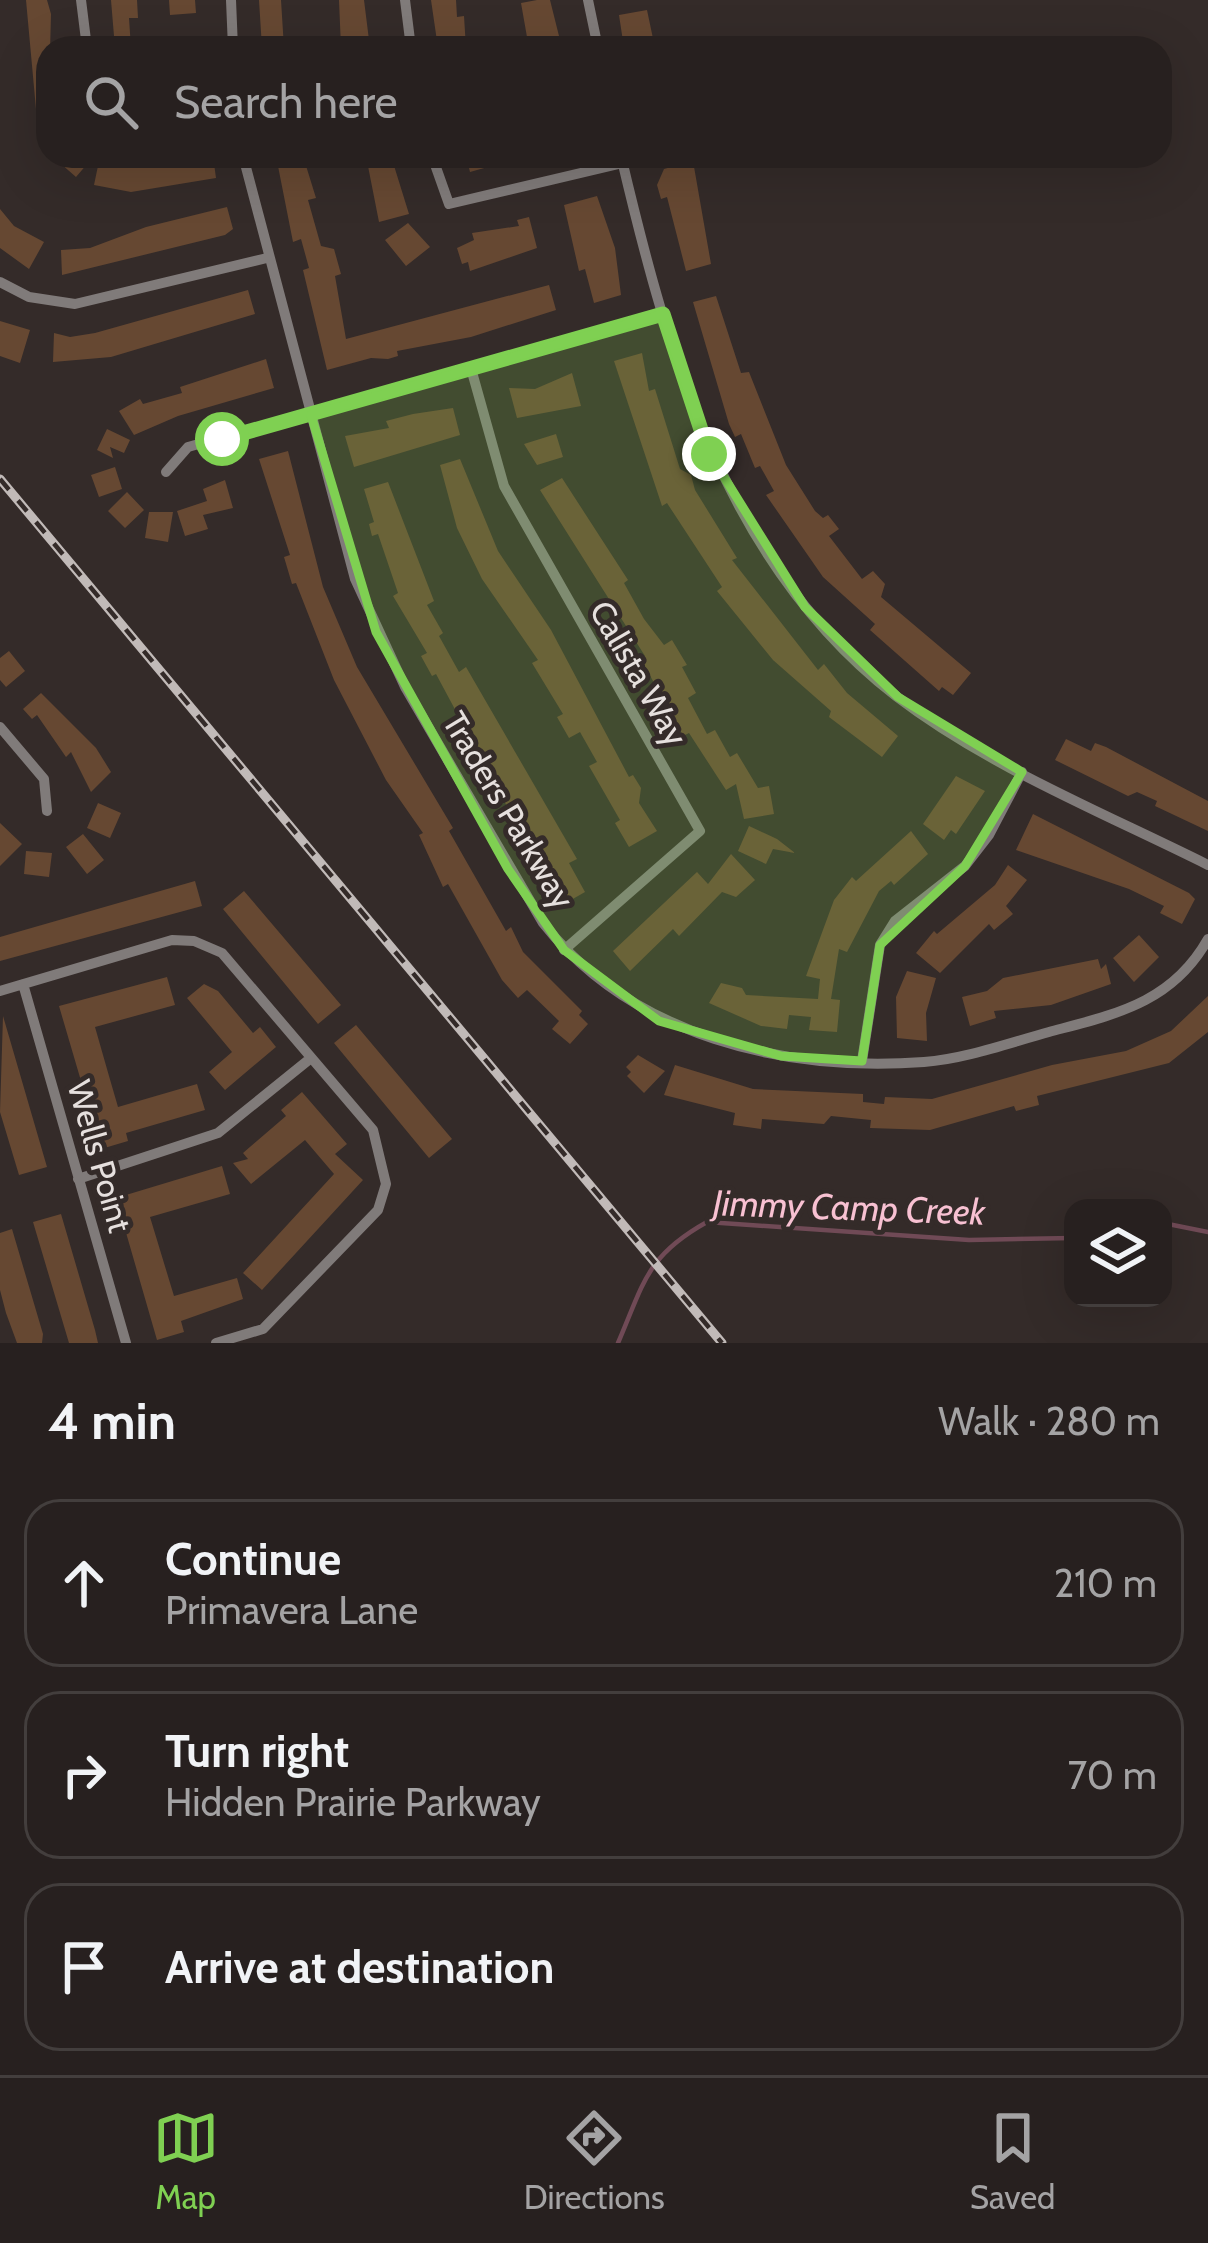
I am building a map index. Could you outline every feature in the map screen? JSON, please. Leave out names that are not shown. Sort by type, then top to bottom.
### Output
[{"type":"street","points":[[81,0],[86,36]]},
{"type":"street","points":[[231,0],[232,36]]},
{"type":"street","points":[[405,0],[410,36]]},
{"type":"street","points":[[588,0],[596,36]]},
{"type":"street","name":"Traders Parkway","points":[[246,168],[355,579],[376,632],[508,869],[564,950],[610,989],[659,1021],[781,1056],[928,1062],[1137,1008],[1192,968],[1208,939]]},
{"type":"street","points":[[436,168],[449,204],[591,168]]},
{"type":"street","points":[[624,168],[663,314],[709,454],[772,562],[806,607],[841,647],[898,697],[1022,772],[1208,865]]},
{"type":"street","points":[[0,282],[29,297],[75,304],[267,258]]},
{"type":"street","points":[[166,472],[188,447],[472,372],[663,314]]},
{"type":"street","name":"Calista Way","points":[[472,372],[503,486],[700,832],[564,950]]},
{"type":"street","points":[[0,727],[44,779],[46,811]]},
{"type":"street","points":[[862,1061],[880,945],[895,921],[965,866],[989,835],[1022,772]]},
{"type":"street","points":[[0,991],[172,940],[194,941],[222,953],[373,1130],[386,1184],[378,1210],[263,1329],[216,1343]]},
{"type":"street","name":"Wells Point","points":[[23,984],[127,1343]]},
{"type":"street","points":[[78,1179],[218,1133],[311,1058]]},
{"type":"highlighted area","points":[[663,314],[709,453],[739,508],[805,607],[898,697],[1022,772],[965,866],[880,945],[862,1061],[781,1056],[659,1021],[564,950],[508,869],[376,632],[311,415]]},
{"type":"building","points":[[26,0],[47,0],[50,36],[36,36],[36,109]]},
{"type":"building","points":[[111,0],[137,0],[138,18],[129,18],[130,36],[114,36]]},
{"type":"building","points":[[169,0],[195,0],[196,13],[170,15]]},
{"type":"building","points":[[259,0],[281,0],[283,36],[261,36]]},
{"type":"building","points":[[339,0],[364,0],[368,36],[340,36]]},
{"type":"building","points":[[431,0],[456,0],[457,17],[464,16],[465,36],[436,36]]},
{"type":"building","points":[[550,0],[559,36],[527,36],[521,3]]},
{"type":"building","points":[[647,10],[652,36],[622,36],[619,15]]},
{"type":"building","points":[[98,168],[215,168],[216,178],[131,192],[94,185]]},
{"type":"building","points":[[278,168],[307,168],[316,198],[308,200],[321,246],[334,249],[341,274],[335,276],[346,339],[549,285],[556,310],[471,337],[397,351],[398,356],[388,359],[371,358],[327,370],[303,270],[309,268],[301,239],[293,242]]},
{"type":"building","points":[[368,168],[395,168],[409,214],[379,222]]},
{"type":"building","points":[[694,168],[711,264],[686,271],[667,197],[661,199],[657,185],[664,169]]},
{"type":"building","points":[[597,196],[615,248],[621,295],[594,303],[585,269],[579,271],[564,205]]},
{"type":"building","points":[[227,207],[233,229],[225,235],[62,275],[61,250],[90,248],[146,227]]},
{"type":"building","points":[[0,209],[14,226],[44,242],[29,269],[0,248]]},
{"type":"building","points":[[529,217],[537,248],[470,271],[468,262],[462,264],[457,248],[474,240],[472,233],[519,226],[517,220]]},
{"type":"building","points":[[408,223],[430,247],[406,266],[385,240]]},
{"type":"building","points":[[248,290],[255,314],[111,357],[53,362],[54,333],[70,337],[95,333]]},
{"type":"building","points":[[716,296],[741,373],[749,372],[786,465],[815,511],[823,518],[828,515],[839,529],[829,536],[862,579],[873,571],[885,584],[881,597],[971,673],[953,695],[942,687],[939,691],[870,630],[875,624],[823,577],[766,495],[774,491],[760,466],[755,468],[741,434],[735,437],[729,424],[693,302]]},
{"type":"building","points":[[0,321],[30,330],[20,363],[0,356]]},
{"type":"building","points":[[642,353],[649,391],[655,389],[680,469],[691,475],[695,490],[737,558],[732,560],[818,670],[824,664],[847,693],[898,736],[882,757],[829,717],[831,711],[773,660],[717,591],[722,587],[667,503],[662,506],[614,361]]},
{"type":"building","points":[[266,359],[274,388],[178,416],[134,435],[119,411],[140,399],[143,404],[182,393],[180,387]]},
{"type":"building","points":[[572,373],[581,406],[517,418],[509,388],[535,389]]},
{"type":"building","points":[[453,408],[460,435],[354,467],[345,436],[389,428],[386,421],[413,414]]},
{"type":"building","points":[[107,429],[130,440],[124,453],[110,447],[113,458],[97,450]]},
{"type":"building","points":[[556,434],[563,457],[537,465],[524,444]]},
{"type":"building","points":[[288,451],[323,587],[357,667],[453,828],[449,831],[506,931],[511,927],[523,952],[582,1011],[579,1015],[588,1024],[570,1044],[552,1029],[559,1021],[527,990],[518,998],[502,980],[448,884],[443,887],[419,835],[423,833],[386,780],[334,680],[296,583],[292,584],[284,557],[290,555],[259,459]]},
{"type":"building","points":[[460,459],[498,551],[551,630],[629,777],[633,775],[641,788],[639,803],[657,831],[629,847],[615,823],[620,820],[589,766],[597,762],[580,732],[569,738],[557,717],[563,714],[532,663],[538,660],[482,579],[457,528],[440,465]]},
{"type":"building","points":[[115,467],[122,489],[99,497],[91,475]]},
{"type":"building","points":[[562,478],[628,580],[624,583],[644,619],[664,645],[672,640],[687,665],[682,667],[696,693],[688,698],[707,734],[715,730],[730,757],[737,753],[758,788],[769,786],[774,814],[744,819],[736,784],[726,790],[689,733],[683,736],[641,659],[645,656],[540,490]]},
{"type":"building","points":[[225,480],[233,508],[203,515],[208,529],[185,536],[177,511],[207,501],[203,489]]},
{"type":"building","points":[[388,482],[434,601],[427,605],[443,633],[439,636],[459,672],[466,667],[577,859],[569,863],[585,892],[564,904],[553,885],[559,881],[524,838],[436,674],[432,676],[421,656],[427,653],[393,596],[398,593],[378,534],[372,536],[369,524],[374,522],[364,489]]},
{"type":"building","points":[[127,492],[144,510],[125,528],[108,511]]},
{"type":"building","points":[[149,512],[173,512],[168,542],[145,538]]},
{"type":"building","points":[[9,651],[25,671],[6,687],[0,680],[0,658]]},
{"type":"building","points":[[41,693],[96,748],[111,772],[91,792],[71,752],[66,757],[37,715],[32,719],[23,709]]},
{"type":"building","points":[[1066,739],[1091,751],[1095,743],[1106,747],[1208,801],[1208,831],[1155,806],[1157,801],[1137,792],[1128,796],[1055,760]]},
{"type":"building","points":[[956,776],[985,791],[956,834],[951,830],[944,840],[923,824]]},
{"type":"building","points":[[98,803],[121,813],[110,838],[87,828]]},
{"type":"building","points":[[1033,814],[1189,893],[1195,899],[1182,924],[1160,913],[1164,906],[1129,889],[1016,850]]},
{"type":"building","points":[[0,823],[22,844],[0,866]]},
{"type":"building","points":[[749,826],[795,853],[773,849],[766,864],[738,851]]},
{"type":"building","points":[[911,831],[928,854],[894,885],[891,881],[879,891],[847,952],[839,949],[831,999],[840,1000],[837,1032],[809,1030],[811,1017],[789,1015],[787,1029],[761,1026],[709,1003],[721,983],[742,988],[746,995],[818,999],[820,979],[806,976],[834,900],[852,877],[856,881]]},
{"type":"building","points":[[83,834],[104,860],[87,874],[66,847]]},
{"type":"building","points":[[26,851],[52,853],[49,877],[24,874]]},
{"type":"building","points":[[731,854],[755,880],[736,897],[722,892],[679,936],[673,929],[630,971],[613,951],[697,872],[708,884]]},
{"type":"building","points":[[1008,865],[1027,880],[1006,906],[1013,914],[994,930],[989,924],[940,973],[916,953],[934,931],[937,934],[995,885]]},
{"type":"building","points":[[195,881],[202,906],[0,961],[0,937]]},
{"type":"building","points":[[244,891],[341,1005],[318,1024],[223,909]]},
{"type":"building","points":[[1139,935],[1159,957],[1134,982],[1113,958]]},
{"type":"building","points":[[1098,959],[1101,969],[1106,964],[1111,984],[1051,1005],[994,1011],[996,1018],[970,1026],[962,997],[987,991],[1003,978]]},
{"type":"building","points":[[907,971],[936,978],[926,1013],[927,1041],[897,1038],[896,997]]},
{"type":"building","points":[[167,977],[175,1005],[95,1027],[109,1076],[118,1107],[197,1084],[205,1110],[126,1133],[128,1141],[101,1149],[59,1006]]},
{"type":"building","points":[[204,984],[218,991],[253,1033],[260,1027],[276,1047],[225,1090],[209,1072],[232,1052],[187,998]]},
{"type":"building","points":[[1208,996],[1208,1032],[1169,1063],[1037,1096],[1039,1105],[1016,1111],[1014,1106],[930,1130],[870,1128],[871,1120],[831,1116],[824,1124],[762,1119],[761,1129],[733,1125],[735,1113],[664,1095],[675,1065],[753,1089],[863,1094],[863,1102],[884,1104],[885,1097],[932,1099],[1052,1065],[1126,1051],[1171,1031]]},
{"type":"building","points":[[3,1016],[47,1167],[19,1175],[0,1112]]},
{"type":"building","points":[[356,1025],[452,1139],[429,1158],[334,1043]]},
{"type":"building","points":[[638,1055],[665,1071],[644,1093],[627,1076],[631,1072],[626,1067]]},
{"type":"building","points":[[302,1092],[347,1144],[335,1154],[363,1180],[262,1290],[243,1273],[334,1174],[305,1140],[251,1184],[233,1163],[248,1159],[243,1153],[286,1116],[281,1110]]},
{"type":"building","points":[[222,1166],[230,1194],[150,1217],[174,1296],[237,1278],[243,1299],[181,1321],[184,1332],[157,1340],[116,1198]]},
{"type":"building","points":[[61,1214],[98,1343],[69,1343],[33,1222]]},
{"type":"building","points":[[12,1229],[42,1343],[17,1343],[6,1313],[0,1290],[0,1233]]},
{"type":"waterway","name":"Jimmy Camp Creek","points":[[618,1343],[659,1259],[707,1222],[969,1240],[1064,1238]]},
{"type":"waterway","name":"Jimmy Camp Creek","points":[[1172,1225],[1208,1232]]},
{"type":"railway","points":[[0,479],[722,1343]]},
{"type":"route","points":[[222,439],[472,372],[663,314],[709,454]]}]
